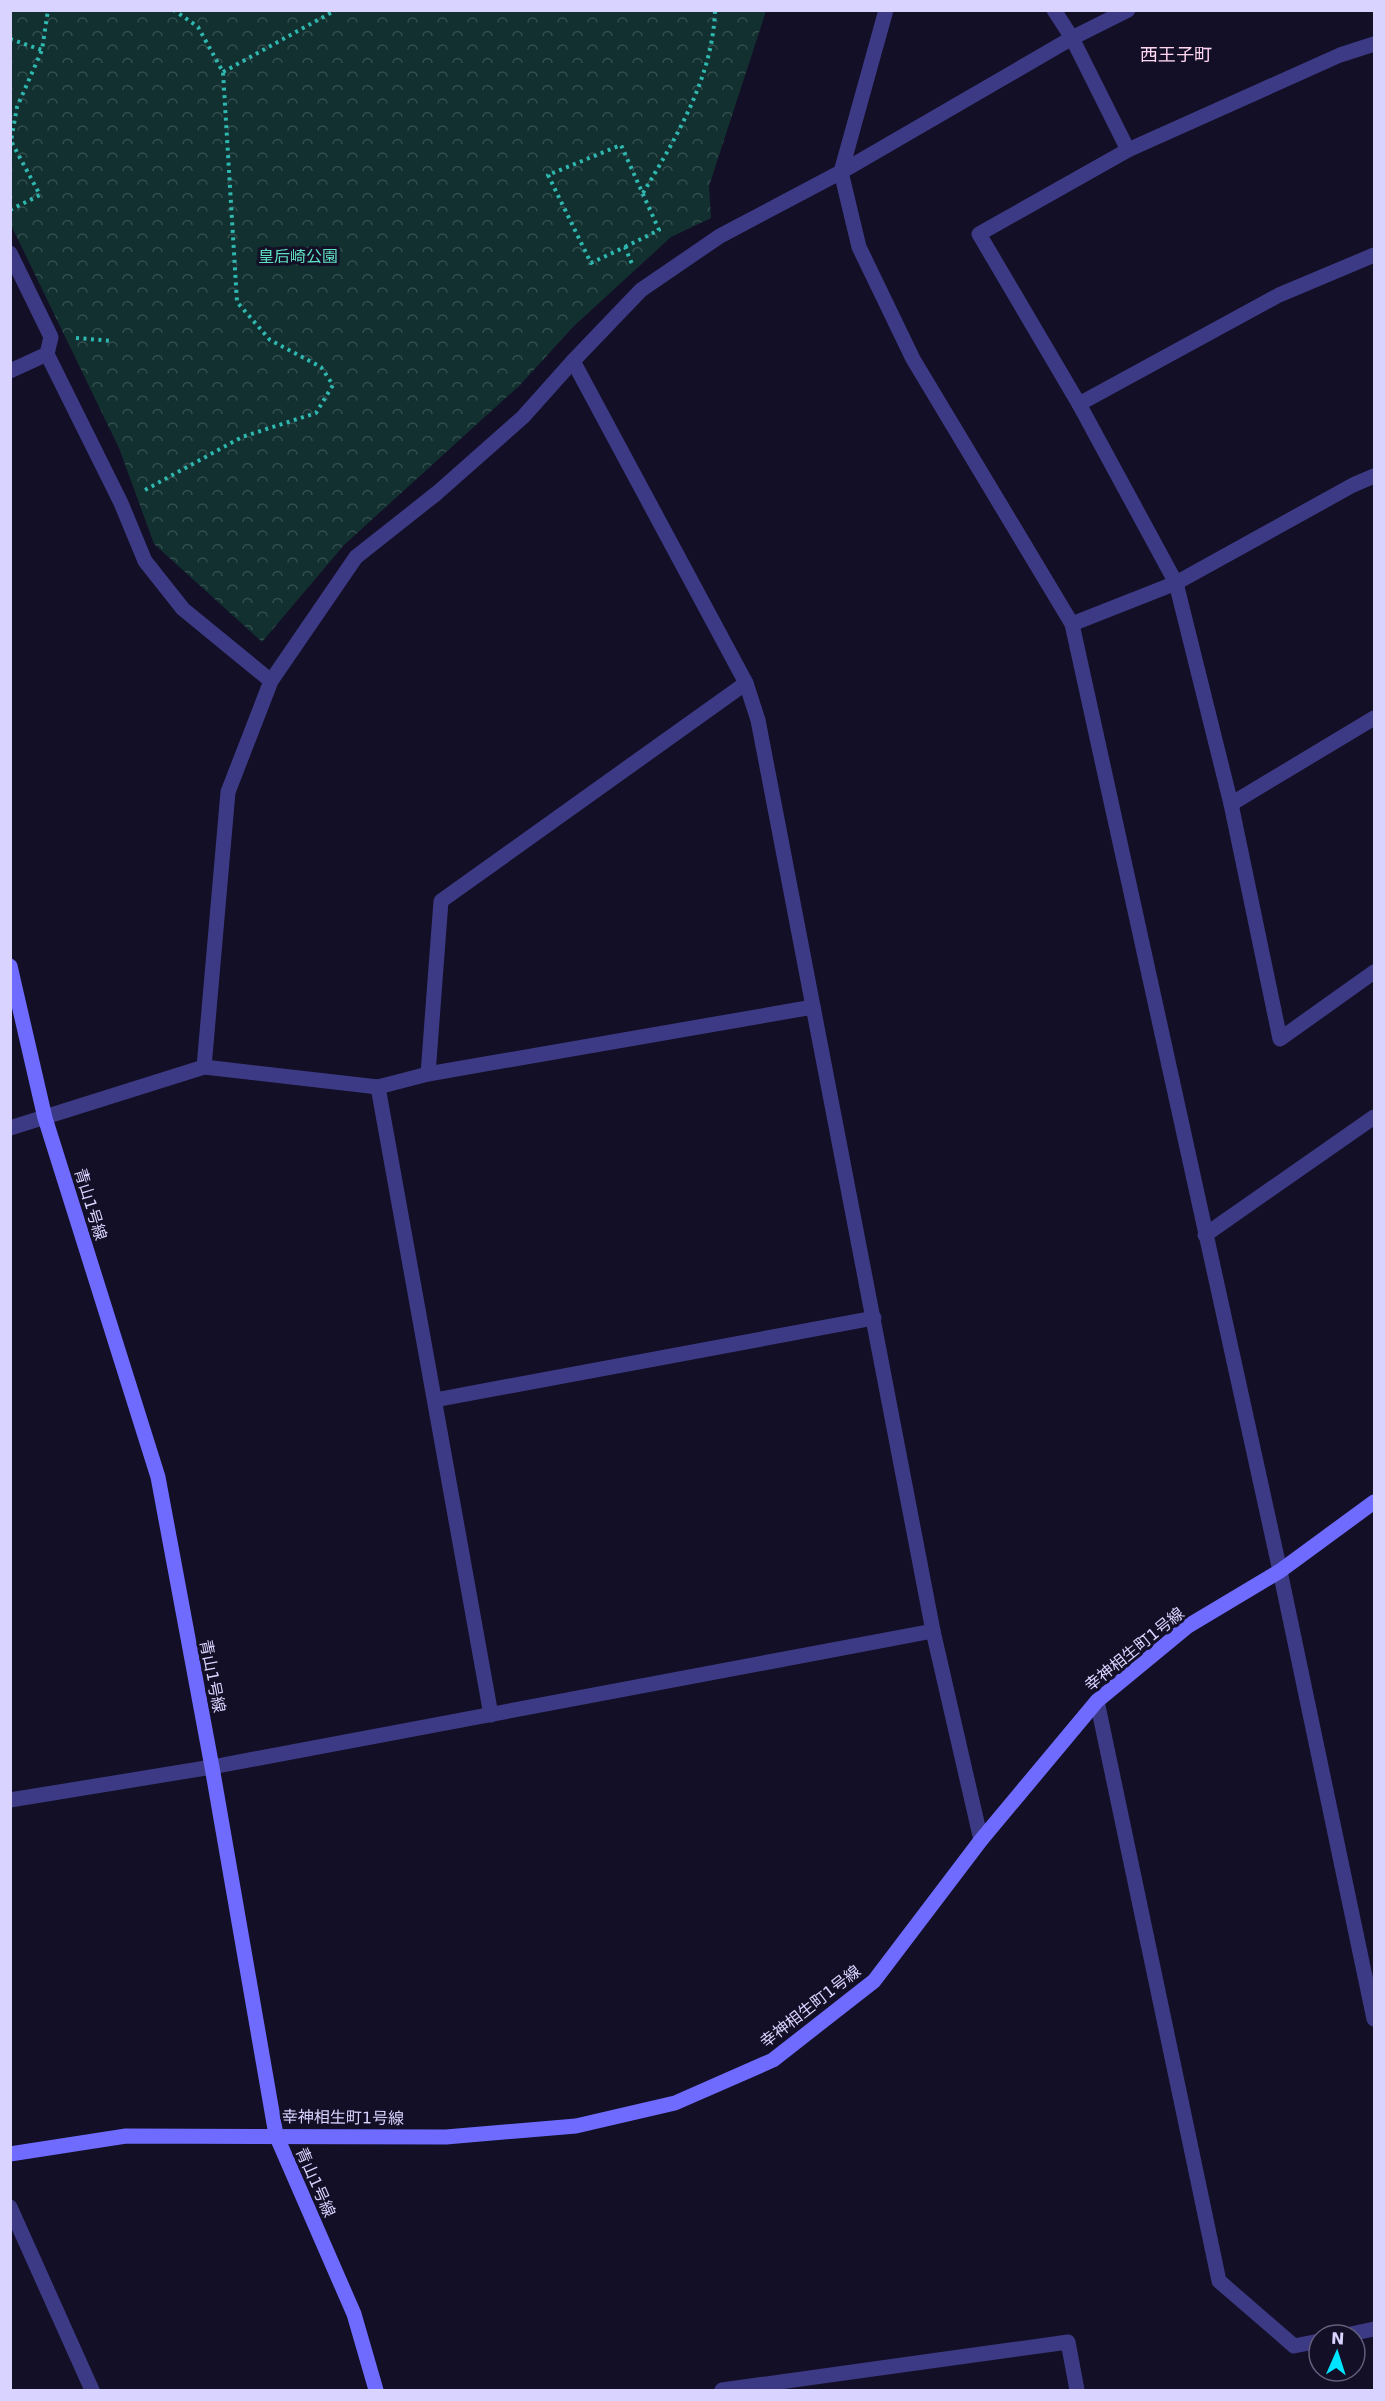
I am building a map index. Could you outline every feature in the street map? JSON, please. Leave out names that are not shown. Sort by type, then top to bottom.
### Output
[{"type":"street","points":[[886,10],[841,172],[860,247],[913,359],[1072,624],[1280,1571],[1374,2019]]},
{"type":"street","points":[[1054,10],[1072,38],[1128,150]]},
{"type":"street","points":[[204,1067],[228,792],[271,681],[356,557],[437,493],[524,417],[573,361],[641,290],[720,236],[841,172],[1072,38],[1128,10]]},
{"type":"street","points":[[1374,44],[1340,55],[1128,150],[979,234],[1079,404],[1176,583],[1231,804],[1280,1039],[1374,972]]},
{"type":"street","points":[[10,253],[51,336],[47,354],[121,503],[145,561],[183,609],[271,681]]},
{"type":"street","points":[[1079,404],[1279,295],[1374,255]]},
{"type":"street","points":[[10,371],[47,354]]},
{"type":"street","points":[[573,361],[746,683],[758,720],[933,1630],[981,1840]]},
{"type":"street","points":[[1072,624],[1176,583],[1353,485],[1374,476]]},
{"type":"street","points":[[428,1074],[441,901],[746,683]]},
{"type":"street","points":[[1231,804],[1374,718]]},
{"type":"street","name":"青山1号線","points":[[10,966],[45,1118],[158,1477],[212,1767],[276,2134],[354,2314],[376,2391]]},
{"type":"street","points":[[10,1128],[204,1067],[378,1087],[428,1074],[813,1007]]},
{"type":"street","points":[[378,1087],[490,1715]]},
{"type":"street","points":[[1205,1235],[1374,1117]]},
{"type":"street","points":[[435,1400],[874,1318]]},
{"type":"street","name":"幸神相生町1号線","points":[[10,2154],[126,2136],[276,2134],[458,2136],[576,2126],[675,2103],[773,2060],[874,1981],[981,1840],[1097,1701],[1188,1626],[1280,1571],[1374,1502]]},
{"type":"street","points":[[10,1800],[212,1767],[933,1630]]},
{"type":"street","points":[[1097,1701],[1219,2281],[1294,2346],[1307,2343]]},
{"type":"street","points":[[10,2207],[92,2391]]},
{"type":"street","points":[[722,2391],[811,2384],[1068,2342],[1077,2391]]},
{"type":"path","points":[[10,210],[40,195],[10,141],[17,107],[42,50],[48,10]]},
{"type":"path","points":[[121,503],[242,437],[316,413],[333,385],[321,367],[270,340],[237,302],[223,72],[198,27],[174,10]]},
{"type":"path","points":[[223,72],[336,10]]},
{"type":"path","points":[[643,194],[674,142],[702,78],[715,10]]},
{"type":"path","points":[[10,39],[42,50]]},
{"type":"path","points":[[621,145],[659,230],[625,247],[591,263],[548,175],[621,145]]},
{"type":"path","points":[[625,247],[641,290]]},
{"type":"path","points":[[51,336],[113,341]]},
{"type":"green space","name":"皇后崎公園","points":[[11,10],[766,11],[709,186],[711,218],[671,237],[574,326],[520,385],[344,545],[262,642],[154,544],[119,448],[11,225]]},
{"type":"district","name":"西王子町","points":[[1176,55]]}]
